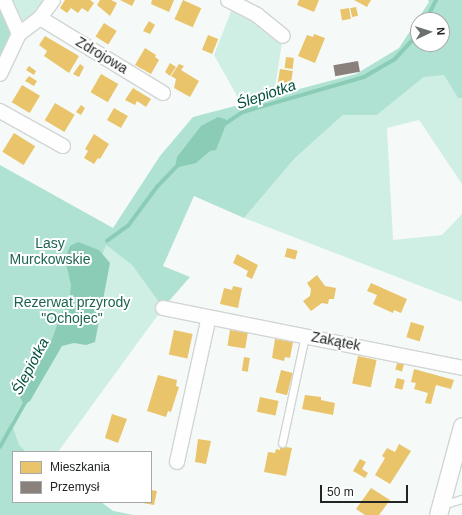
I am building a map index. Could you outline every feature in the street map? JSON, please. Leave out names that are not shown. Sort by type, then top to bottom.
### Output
[{"type":"street","points":[[4,0],[19,34]]},
{"type":"street","points":[[0,74],[19,34],[40,18],[53,0]]},
{"type":"street","points":[[228,0],[257,15],[283,36]]},
{"type":"street","name":"Zdrojowa","points":[[40,18],[163,93]]},
{"type":"street","points":[[0,110],[62,146]]},
{"type":"street","name":"Zakątek","points":[[163,308],[305,335],[462,368]]},
{"type":"street","points":[[178,462],[209,317]]},
{"type":"street","points":[[439,510],[462,428]]},
{"type":"lane","points":[[282,443],[305,335]]},
{"type":"lane","points":[[439,510],[462,499]]},
{"type":"green space","points":[[0,0],[19,34],[0,74]]},
{"type":"green space","points":[[8,0],[45,0],[36,13],[20,25]]},
{"type":"green space","name":"Lasy Murckowskie","points":[[428,0],[462,0],[462,98],[458,98],[444,75],[424,77],[377,115],[343,115],[295,158],[244,218],[194,196],[163,266],[190,277],[163,308],[132,265],[106,245],[91,284],[11,422],[19,445],[25,451],[12,451],[12,503],[102,503],[113,511],[133,515],[0,515],[0,165],[113,228],[160,156],[193,117],[356,74],[399,48],[410,31],[410,52],[450,52],[450,12],[422,12],[429,2]]},
{"type":"green space","points":[[232,9],[283,36],[274,94],[242,105],[214,55]]},
{"type":"green space","points":[[444,74],[458,98],[462,98],[462,184],[419,120],[387,128],[393,240],[442,235],[462,214],[462,302],[244,218],[295,158],[343,115],[377,115],[424,77]]},
{"type":"green space","name":"Rezerwat przyrody \"Ochojec\"","points":[[0,189],[106,245],[132,265],[163,308],[59,451],[12,451],[12,503],[102,503],[113,511],[133,515],[0,515]]},
{"type":"shaded area","points":[[218,117],[225,119],[227,122],[216,150],[210,151],[196,163],[175,168],[177,157],[201,126]]},
{"type":"shaded area","points":[[78,242],[99,250],[110,263],[95,342],[86,345],[74,343],[62,346],[30,401],[24,405],[20,397],[53,337],[61,313],[69,305],[71,285],[65,259],[70,246]]},
{"type":"building: Mieszkania","points":[[65,0],[90,0],[94,3],[88,12],[82,8],[78,13],[71,8],[67,13],[60,8]]},
{"type":"building: Mieszkania","points":[[100,0],[111,0],[117,3],[110,16],[97,5]]},
{"type":"building: Mieszkania","points":[[120,0],[135,0],[132,6]]},
{"type":"building: Mieszkania","points":[[152,0],[174,0],[169,12],[151,4]]},
{"type":"building: Mieszkania","points":[[183,0],[201,8],[193,27],[174,19]]},
{"type":"building: Mieszkania","points":[[299,0],[319,0],[314,12],[297,5]]},
{"type":"building: Mieszkania","points":[[354,0],[371,0],[367,7]]},
{"type":"building: Mieszkania","points":[[356,7],[358,16],[352,17],[350,8]]},
{"type":"building: Mieszkania","points":[[349,8],[351,19],[342,20],[340,10]]},
{"type":"building: Mieszkania","points":[[149,21],[155,25],[150,34],[143,31]]},
{"type":"building: Mieszkania","points":[[104,23],[117,31],[108,45],[96,37]]},
{"type":"building: Mieszkania","points":[[314,34],[325,38],[315,63],[298,56],[307,35],[313,37]]},
{"type":"building: Mieszkania","points":[[208,35],[218,39],[212,54],[202,50]]},
{"type":"building: Mieszkania","points":[[45,36],[79,56],[69,73],[44,56],[47,51],[39,45]]},
{"type":"building: Mieszkania","points":[[145,48],[156,55],[155,57],[159,60],[151,74],[135,65]]},
{"type":"building: Mieszkania","points":[[286,57],[294,58],[293,69],[285,68]]},
{"type":"building: Mieszkania","points":[[170,63],[176,67],[170,76],[165,72]]},
{"type":"building: Mieszkania","points":[[80,64],[84,67],[79,77],[73,74]]},
{"type":"building: Mieszkania","points":[[179,64],[184,66],[181,70],[199,81],[190,97],[174,88],[176,79],[171,76]]},
{"type":"building: Mieszkania","points":[[29,66],[36,71],[34,75],[26,70]]},
{"type":"building: Mieszkania","points":[[280,69],[293,71],[290,86],[278,84]]},
{"type":"building: Mieszkania","points":[[101,74],[118,84],[108,102],[90,92]]},
{"type":"building: Mieszkania","points":[[29,76],[37,81],[34,86],[25,81]]},
{"type":"building: Mieszkania","points":[[22,85],[40,96],[30,113],[12,102]]},
{"type":"building: Mieszkania","points":[[133,88],[151,99],[146,107],[137,101],[135,105],[125,100]]},
{"type":"building: Mieszkania","points":[[55,103],[75,115],[64,132],[45,120]]},
{"type":"building: Mieszkania","points":[[81,105],[85,108],[81,115],[76,112]]},
{"type":"building: Mieszkania","points":[[114,108],[128,116],[121,128],[107,120]]},
{"type":"building: Mieszkania","points":[[14,133],[35,146],[24,165],[2,152]]},
{"type":"building: Mieszkania","points":[[94,134],[109,144],[100,159],[98,158],[94,164],[84,158],[88,151],[85,149]]},
{"type":"building: Mieszkania","points":[[287,248],[298,251],[295,260],[285,257]]},
{"type":"building: Mieszkania","points":[[237,254],[258,265],[252,279],[246,276],[248,271],[233,263]]},
{"type":"building: Mieszkania","points":[[317,275],[325,286],[336,288],[334,299],[329,299],[328,304],[322,303],[311,311],[303,301],[310,296],[311,289],[307,283]]},
{"type":"building: Mieszkania","points":[[371,283],[407,299],[401,313],[394,310],[393,313],[373,304],[377,295],[367,291]]},
{"type":"building: Mieszkania","points":[[233,286],[242,288],[238,308],[220,304],[224,288],[232,290]]},
{"type":"building: Mieszkania","points":[[411,322],[424,326],[420,341],[406,337]]},
{"type":"building: Mieszkania","points":[[174,330],[193,334],[187,358],[169,354]]},
{"type":"building: Mieszkania","points":[[230,330],[248,333],[245,349],[227,346]]},
{"type":"building: Mieszkania","points":[[275,339],[293,342],[290,358],[285,357],[284,361],[272,358]]},
{"type":"building: Mieszkania","points":[[358,356],[377,360],[371,387],[352,383]]},
{"type":"building: Mieszkania","points":[[244,357],[250,358],[248,372],[242,371]]},
{"type":"building: Mieszkania","points":[[398,360],[405,362],[402,372],[395,370]]},
{"type":"building: Mieszkania","points":[[414,369],[454,380],[451,389],[436,385],[431,404],[425,403],[428,393],[414,389],[416,383],[411,382]]},
{"type":"building: Mieszkania","points":[[281,370],[293,373],[287,395],[275,392]]},
{"type":"building: Mieszkania","points":[[158,375],[177,380],[176,386],[179,387],[171,412],[168,411],[166,417],[147,411]]},
{"type":"building: Mieszkania","points":[[397,378],[405,380],[402,390],[395,388]]},
{"type":"building: Mieszkania","points":[[305,395],[321,397],[321,400],[335,403],[333,415],[302,409]]},
{"type":"building: Mieszkania","points":[[260,397],[279,401],[275,416],[257,412]]},
{"type":"building: Mieszkania","points":[[112,414],[127,419],[118,443],[105,438]]},
{"type":"building: Mieszkania","points":[[198,439],[211,441],[206,464],[195,462]]},
{"type":"building: Mieszkania","points":[[399,444],[411,451],[390,484],[375,475],[385,458],[382,456],[387,448],[395,452]]},
{"type":"building: Mieszkania","points":[[280,446],[292,448],[286,476],[264,472],[268,452],[275,453],[276,449],[280,450]]},
{"type":"building: Mieszkania","points":[[360,459],[366,462],[362,469],[368,473],[365,478],[353,471]]},
{"type":"building: Mieszkania","points":[[371,488],[390,500],[379,515],[365,515],[356,509]]},
{"type":"building: Mieszkania","points":[[152,490],[157,491],[154,505],[143,503],[152,503]]},
{"type":"building: Przemysł","points":[[358,61],[360,72],[335,76],[333,65]]},
{"type":"waterway","name":"Ślepiotka","points":[[430,12],[436,0]]},
{"type":"waterway","name":"Ślepiotka","points":[[225,124],[243,112],[364,77],[395,59],[410,43]]},
{"type":"waterway","name":"Ślepiotka","points":[[107,241],[128,226],[157,187],[178,165]]},
{"type":"waterway","name":"Ślepiotka","points":[[0,447],[26,401]]}]
